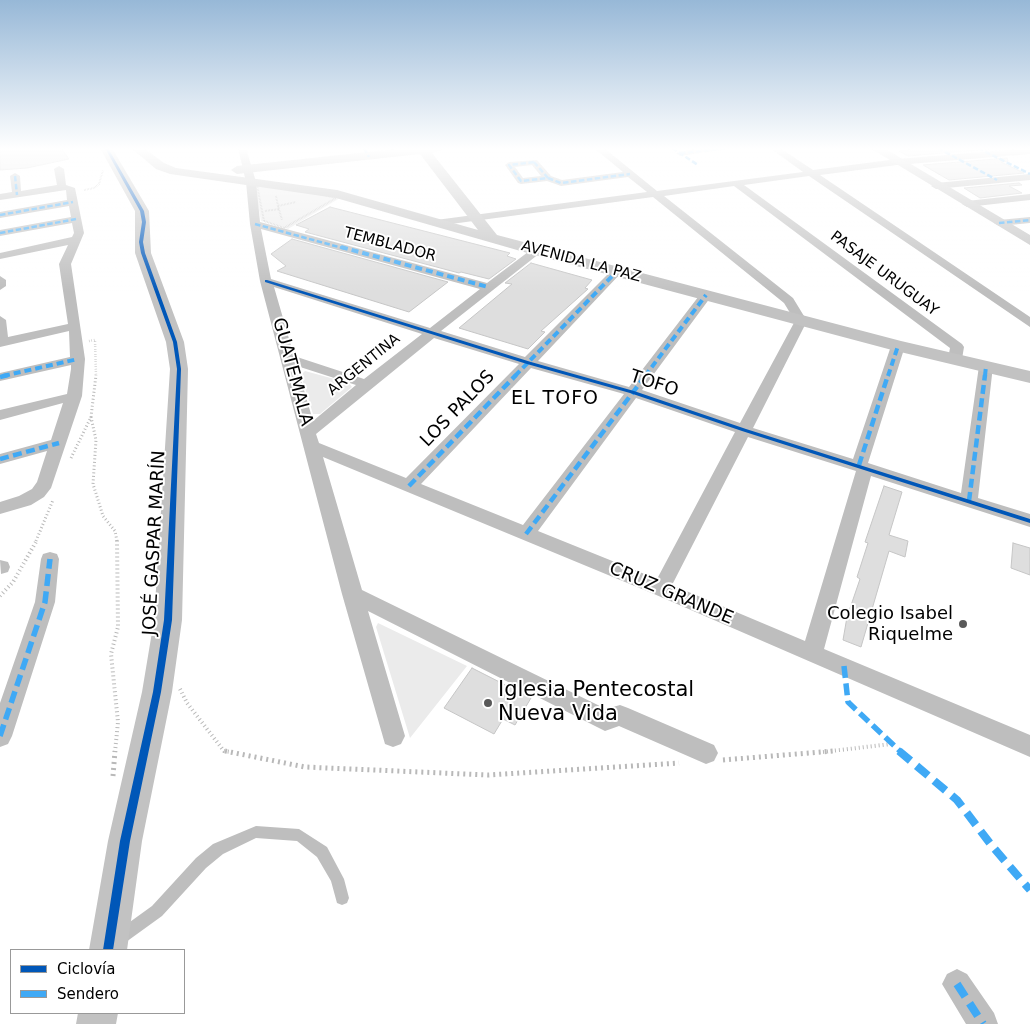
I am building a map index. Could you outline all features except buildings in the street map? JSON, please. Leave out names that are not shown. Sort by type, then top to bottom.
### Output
[{"type":"street","points":[[0,215],[63,196]]},
{"type":"street","points":[[0,508],[26,501],[38,493],[44,484],[60,443],[75,396],[78,358],[65,264],[79,233],[70,196]]},
{"type":"street","name":"JOSÉ GASPAR MARÍN","points":[[108,948],[125,841],[160,670],[168,620],[179,369],[175,342],[143,253],[142,211],[133,196]]},
{"type":"street","name":"GUATEMALA","points":[[253,196],[266,281],[393,736]]},
{"type":"street","name":"AVENIDA LA PAZ","points":[[340,196],[492,239],[898,346],[956,358],[1030,377]]},
{"type":"street","points":[[458,196],[492,239]]},
{"type":"street","points":[[436,223],[642,196]]},
{"type":"street","points":[[657,196],[789,301],[794,306],[801,321],[661,589]]},
{"type":"street","name":"PASAJE URUGUAY","points":[[752,196],[957,347],[956,358]]},
{"type":"street","points":[[843,196],[1030,323]]},
{"type":"street","points":[[953,196],[1030,242]]},
{"type":"street","points":[[967,204],[1030,197]]},
{"type":"street","name":"TEMBLADOR","points":[[258,218],[488,287]]},
{"type":"street","points":[[0,233],[76,219]]},
{"type":"street","points":[[999,223],[1030,220]]},
{"type":"street","points":[[0,256],[76,240]]},
{"type":"street","name":"ARGENTINA","points":[[310,439],[366,384],[536,250]]},
{"type":"street","name":"LOS PALOS","points":[[409,486],[617,271]]},
{"type":"street","name":"TOFO","points":[[266,281],[529,363],[632,392],[744,430],[1030,521]]},
{"type":"street","points":[[526,534],[706,295]]},
{"type":"street","points":[[0,320],[1,343],[75,326]]},
{"type":"street","points":[[812,652],[862,467],[898,346]]},
{"type":"street","points":[[0,377],[78,358]]},
{"type":"street","points":[[288,359],[366,384]]},
{"type":"street","points":[[969,501],[986,366]]},
{"type":"street","points":[[0,415],[75,396]]},
{"type":"street","name":"CRUZ GRANDE","points":[[310,439],[409,486],[812,652],[1030,746]]},
{"type":"street","points":[[0,459],[60,443]]},
{"type":"street","points":[[0,736],[8,689],[45,602],[50,559]]},
{"type":"street","points":[[352,594],[605,720],[620,715],[714,757]]},
{"type":"street","points":[[957,984],[983,1024]]},
{"type":"lane","points":[[108,948],[157,911],[201,863],[218,849],[256,832],[299,835],[322,852],[337,879],[342,898]]},
{"type":"path","points":[[258,218],[259,196]]},
{"type":"path","points":[[258,218],[284,228],[336,198]]},
{"type":"path","points":[[260,201],[276,199]]},
{"type":"path","points":[[278,206],[284,228]]},
{"type":"path","points":[[258,218],[279,209]]},
{"type":"path","points":[[91,417],[96,440],[94,484],[103,516],[115,531],[118,543],[118,626],[111,654],[118,722],[112,786]]},
{"type":"path","points":[[160,670],[177,682],[187,703],[224,751],[305,767],[488,775],[682,762]]},
{"type":"path","points":[[714,757],[818,753],[891,744]]},
{"type":"shaded area","points":[[256,196],[326,196],[340,198],[288,229],[261,221]]},
{"type":"shaded area","points":[[305,371],[349,383],[352,387],[320,414],[313,414],[301,375]]},
{"type":"shaded area","points":[[378,623],[467,666],[410,738],[376,627]]},
{"type":"marked path","points":[[0,215],[73,202]]},
{"type":"marked path","points":[[0,233],[76,219]]},
{"type":"marked path","points":[[999,223],[1030,220]]},
{"type":"marked path","points":[[255,224],[488,287]]},
{"type":"marked path","points":[[409,486],[617,271]]},
{"type":"marked path","points":[[526,534],[706,295]]},
{"type":"marked path","points":[[859,465],[898,346]]},
{"type":"marked path","points":[[0,377],[78,359]]},
{"type":"marked path","points":[[969,501],[986,366]]},
{"type":"marked path","points":[[0,459],[59,443]]},
{"type":"marked path","points":[[0,736],[45,602],[50,559]]},
{"type":"marked path","points":[[844,666],[848,702],[891,744],[957,800],[992,846],[1030,890]]},
{"type":"marked path","points":[[957,984],[983,1024]]},
{"type":"cycle path","points":[[108,949],[125,841],[157,692],[168,620],[179,369],[175,342],[143,253],[141,242],[144,222],[142,211],[133,196]]},
{"type":"cycle path","points":[[266,281],[529,363],[632,392],[744,430],[1030,521]]},
{"type":"place","name":"Colegio Isabel Riquelme","points":[[963,624]]},
{"type":"place","name":"Iglesia Pentecostal Nueva Vida","points":[[488,703]]},
{"type":"district","name":"EL TOFO","points":[[555,399]]}]
